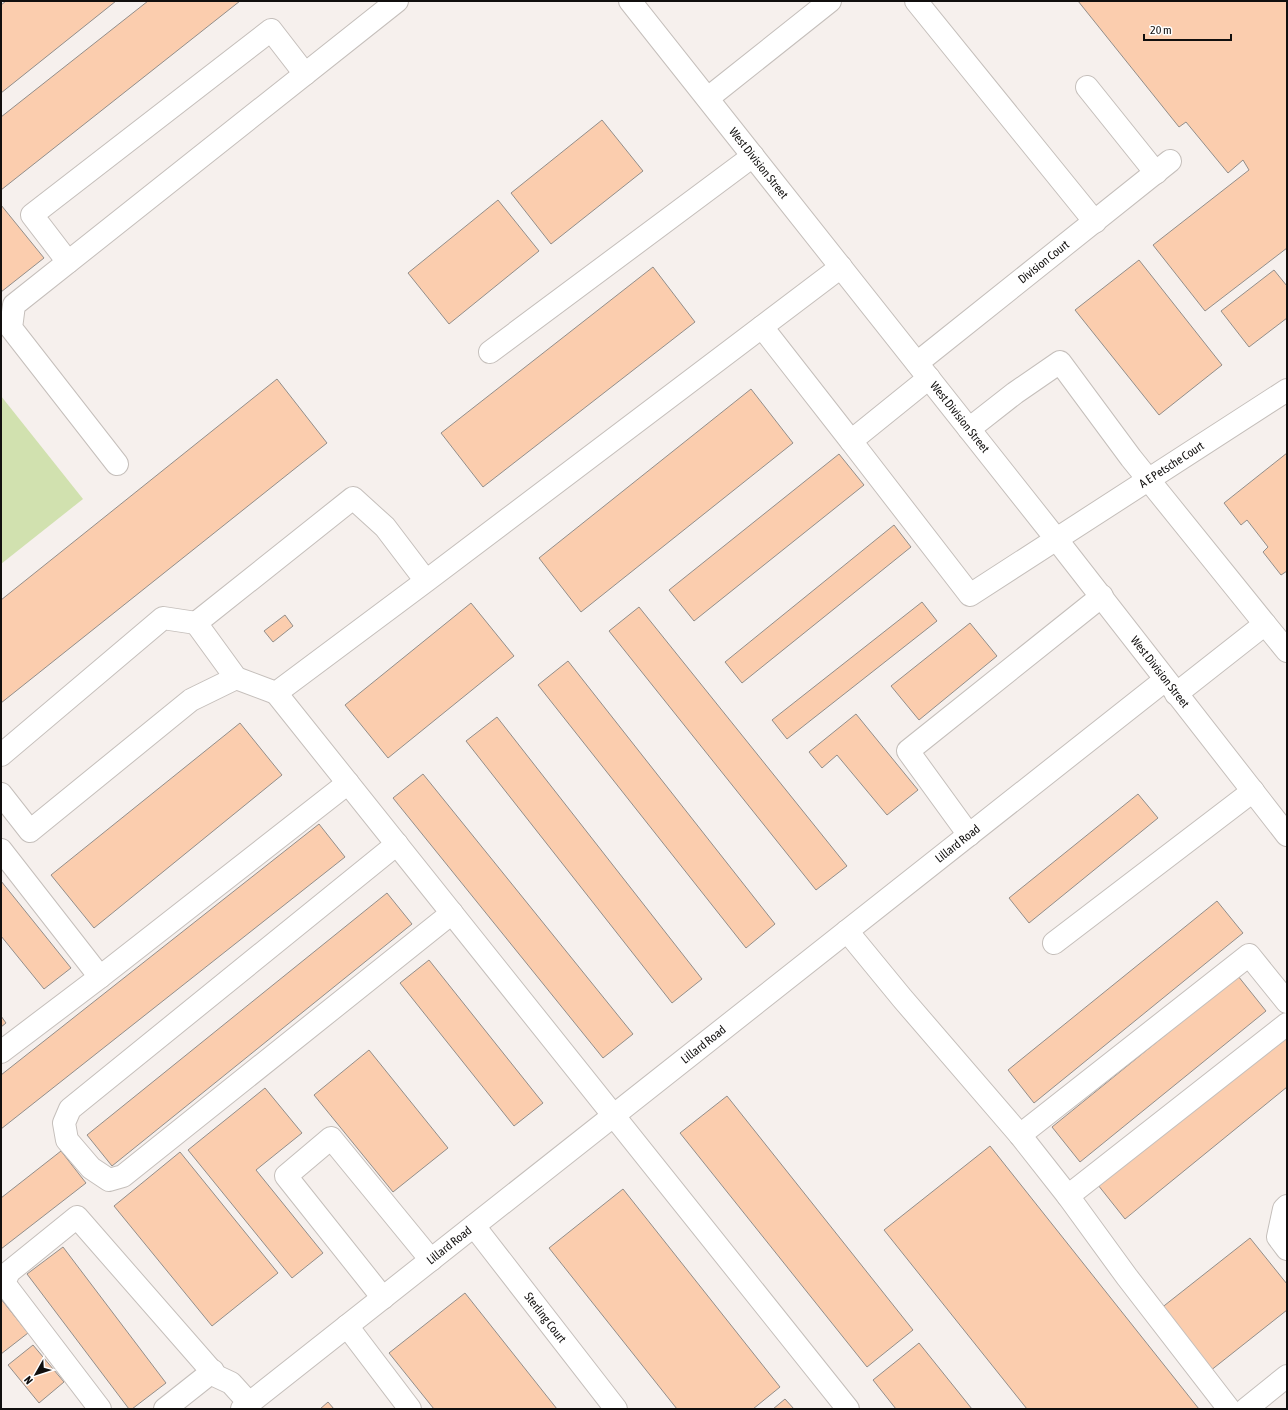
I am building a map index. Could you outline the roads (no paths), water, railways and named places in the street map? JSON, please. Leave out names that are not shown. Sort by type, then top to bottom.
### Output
[{"type":"street","points":[[117,464],[11,328],[14,305],[397,1]]},
{"type":"street","name":"West Division Street","points":[[630,1],[1102,596],[1171,687],[1287,834]]},
{"type":"street","points":[[708,98],[830,1]]},
{"type":"street","points":[[916,1],[1095,222]]},
{"type":"street","points":[[68,262],[32,215],[271,30],[305,74]]},
{"type":"street","name":"Division Court","points":[[851,441],[923,371],[1095,222],[1163,167],[1087,87]]},
{"type":"street","points":[[490,352],[753,156]]},
{"type":"street","points":[[276,693],[426,582],[841,267]]},
{"type":"street","points":[[762,327],[851,441]]},
{"type":"street","points":[[969,429],[1015,393],[1060,362],[1131,458],[1150,479],[1287,652]]},
{"type":"street","name":"A E Petsche Court","points":[[851,441],[970,595],[1287,390]]},
{"type":"street","points":[[196,623],[353,498],[385,527],[426,582]]},
{"type":"street","points":[[969,835],[908,751],[1102,596]]},
{"type":"street","points":[[1,755],[163,618],[196,623],[236,678],[276,693],[848,1409]]},
{"type":"street","name":"Lillard Road","points":[[246,1406],[969,835],[1171,687],[1265,624]]},
{"type":"street","points":[[1,794],[30,831],[192,700],[236,678]]},
{"type":"street","points":[[1,1052],[100,977],[348,783]]},
{"type":"street","points":[[1054,943],[1253,791]]},
{"type":"street","points":[[397,844],[70,1109],[64,1123],[67,1140],[91,1168],[110,1180],[123,1176],[452,913]]},
{"type":"street","points":[[1,850],[100,977]]},
{"type":"street","points":[[847,931],[902,998],[1020,1135],[1229,1409]]},
{"type":"street","points":[[1020,1135],[1249,955],[1287,1002]]},
{"type":"street","points":[[1068,1196],[1287,1024]]},
{"type":"street","points":[[383,1298],[286,1176],[331,1138],[431,1260]]},
{"type":"street","points":[[1287,1206],[1284,1209],[1278,1237],[1287,1249]]},
{"type":"street","points":[[100,1409],[6,1287],[5,1282],[9,1272],[77,1217],[216,1376],[231,1383],[246,1406]]},
{"type":"street","name":"Sterling Court","points":[[474,1226],[616,1409]]},
{"type":"street","points":[[347,1326],[410,1409]]},
{"type":"street","points":[[165,1409],[213,1371]]},
{"type":"street","points":[[1246,1409],[1287,1376]]}]
